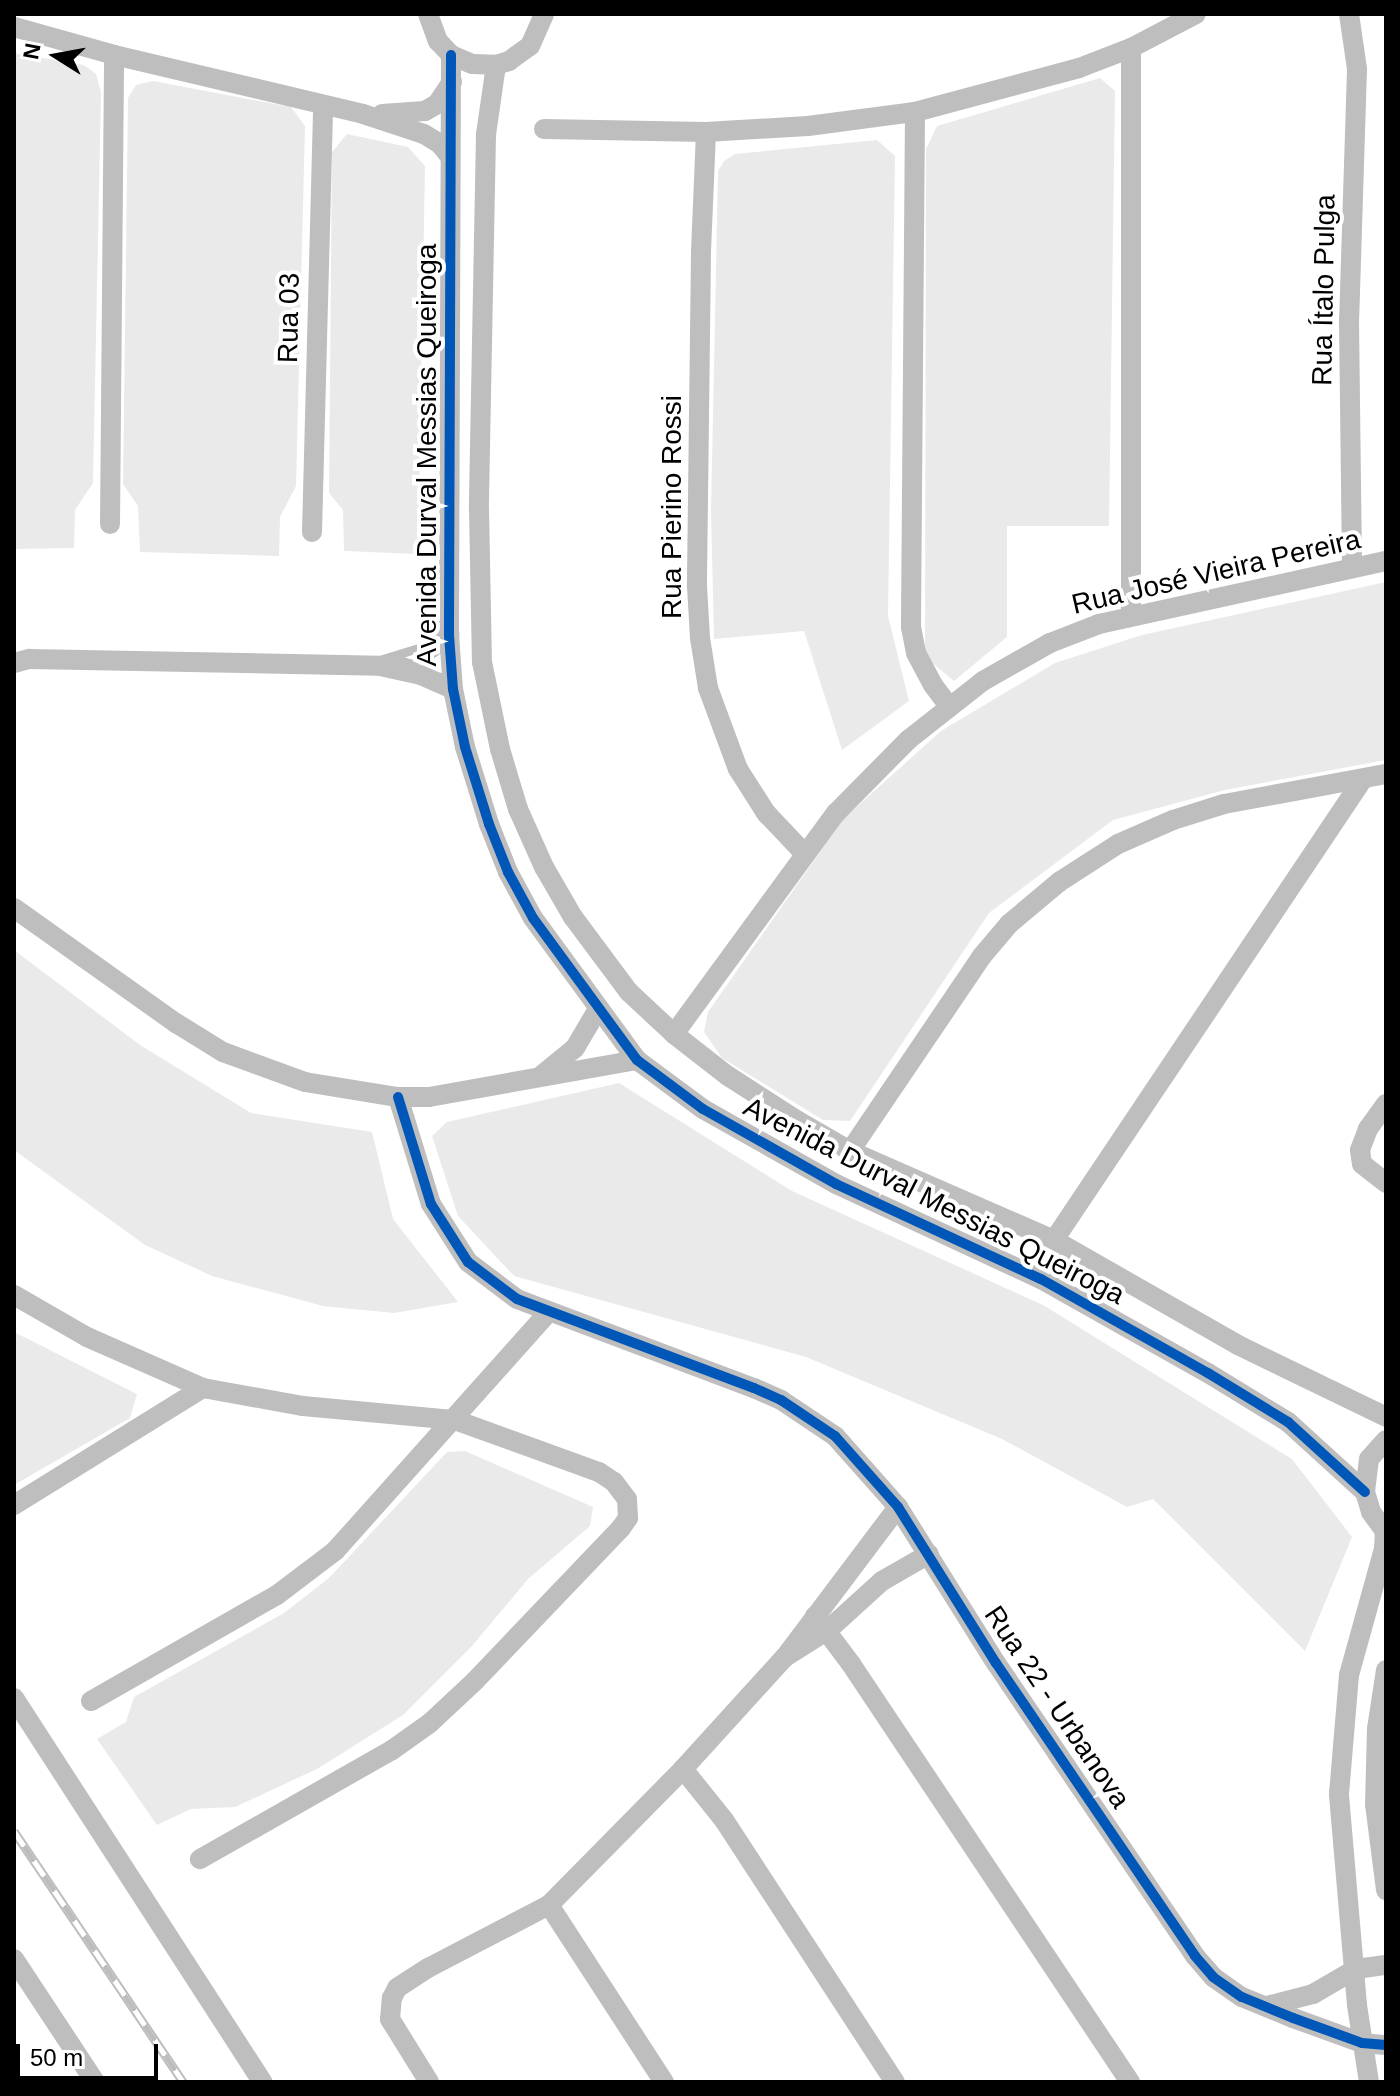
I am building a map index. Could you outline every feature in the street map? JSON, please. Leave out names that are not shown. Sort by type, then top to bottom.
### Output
[{"type":"street","points":[[428,14],[438,41],[451,55],[472,64],[496,65],[509,61],[530,46],[544,14]]},
{"type":"street","points":[[544,129],[706,132],[836,123],[915,112],[1079,68],[1131,48],[1196,14]]},
{"type":"street","name":"Rua Ítalo Pulga","points":[[1349,14],[1357,69],[1349,320],[1352,568]]},
{"type":"street","points":[[14,27],[114,55],[363,114],[424,134],[440,144],[448,154]]},
{"type":"street","points":[[1131,48],[1131,615]]},
{"type":"street","points":[[110,524],[114,55]]},
{"type":"street","name":"Avenida Durval Messias Queiroga","points":[[451,55],[448,154],[449,635],[453,689],[465,747],[508,872],[533,918],[637,1060],[703,1109],[836,1184],[1041,1279],[1208,1373],[1288,1422],[1365,1492]]},
{"type":"street","name":"Avenida Durval Messias Queiroga","points":[[496,65],[486,134],[479,509],[482,662],[500,749],[518,809],[544,867],[603,960],[629,992],[674,1034],[728,1076],[850,1151],[1054,1240],[1238,1345],[1386,1417]]},
{"type":"street","points":[[363,114],[425,111],[437,104],[452,82]]},
{"type":"street","name":"Rua 03","points":[[312,532],[323,106]]},
{"type":"street","points":[[915,112],[911,627],[916,653],[933,685],[949,706]]},
{"type":"street","name":"Rua Pierino Rossi","points":[[706,132],[701,252],[700,638],[708,688],[738,769],[766,813],[804,853]]},
{"type":"street","name":"Rua José Vieira Pereira","points":[[674,1034],[804,853],[867,778],[949,706],[1039,648],[1131,615],[1386,561]]},
{"type":"street","points":[[380,666],[426,652],[449,635]]},
{"type":"street","points":[[14,663],[29,659],[380,666],[421,675],[453,689]]},
{"type":"street","points":[[850,1151],[982,956],[1009,924],[1059,882],[1118,844],[1173,820],[1224,804],[1386,774]]},
{"type":"street","points":[[1054,1240],[1363,779]]},
{"type":"street","points":[[14,908],[176,1023],[223,1052],[305,1082],[398,1097],[429,1097],[637,1060]]},
{"type":"street","points":[[539,1077],[575,1048],[598,1009]]},
{"type":"street","name":"Rua 22 - Urbanova","points":[[398,1097],[423,1183],[456,1248],[499,1287],[548,1313],[754,1388],[816,1422],[853,1454],[898,1507],[996,1663],[1195,1956],[1232,1991],[1362,2043],[1386,2045]]},
{"type":"street","points":[[1384,1182],[1362,1164],[1360,1150],[1368,1129],[1386,1104]]},
{"type":"street","points":[[14,1295],[87,1337],[203,1388],[303,1406],[455,1420],[599,1472],[614,1482],[627,1499],[630,1509],[621,1528],[475,1681],[430,1723],[392,1750],[200,1859]]},
{"type":"street","points":[[91,1701],[306,1575],[335,1551],[548,1313]]},
{"type":"street","points":[[14,1505],[203,1388]]},
{"type":"street","points":[[1369,2082],[1362,2043],[1340,1815],[1343,1723],[1352,1659],[1382,1557],[1386,1532],[1371,1512],[1365,1492],[1369,1459],[1386,1440]]},
{"type":"street","points":[[821,1623],[898,1507]]},
{"type":"street","points":[[429,2082],[390,2019],[392,1998],[397,1988],[417,1973],[549,1905],[821,1623],[882,1581],[929,1554]]},
{"type":"street","points":[[821,1623],[1130,2082]]},
{"type":"street","points":[[1386,1670],[1377,1729],[1375,1804],[1386,1890]]},
{"type":"street","points":[[14,1698],[262,2082]]},
{"type":"street","points":[[683,1769],[724,1820],[895,2082]]},
{"type":"street","points":[[549,1905],[664,2082]]},
{"type":"street","points":[[14,1959],[95,2082]]},
{"type":"street","points":[[1267,2006],[1313,1994],[1356,1969],[1386,1965]]},
{"type":"shaded area","points":[[14,53],[84,65],[96,74],[101,92],[93,483],[75,510],[74,548],[14,549]]},
{"type":"shaded area","points":[[1100,78],[1115,91],[1109,526],[1007,526],[1007,637],[954,681],[925,657],[926,149],[937,126]]},
{"type":"shaded area","points":[[153,81],[291,107],[305,126],[296,486],[280,517],[279,556],[140,552],[138,506],[123,484],[128,98],[136,85]]},
{"type":"shaded area","points":[[347,134],[408,147],[425,166],[418,554],[344,551],[343,510],[329,493],[332,152]]},
{"type":"shaded area","points":[[877,140],[895,156],[888,616],[909,701],[842,750],[804,631],[714,639],[711,512],[718,171],[724,161],[735,154]]},
{"type":"shaded area","points":[[1386,582],[1386,760],[1225,790],[1113,820],[989,913],[850,1121],[823,1120],[722,1058],[704,1032],[708,1012],[843,819],[941,731],[1055,663],[1142,635]]},
{"type":"shaded area","points":[[14,950],[140,1045],[251,1113],[372,1132],[393,1219],[458,1302],[394,1313],[323,1306],[212,1276],[145,1245],[14,1150]]},
{"type":"shaded area","points":[[619,1083],[792,1191],[1043,1305],[1292,1459],[1352,1537],[1305,1651],[1153,1499],[1127,1507],[1002,1439],[806,1357],[514,1276],[458,1216],[432,1136],[447,1122]]},
{"type":"shaded area","points":[[14,1332],[137,1394],[130,1418],[14,1485]]},
{"type":"shaded area","points":[[465,1451],[593,1507],[590,1526],[528,1579],[472,1646],[403,1715],[317,1769],[235,1807],[191,1809],[157,1825],[97,1739],[126,1722],[134,1697],[284,1613],[329,1578],[447,1452]]},
{"type":"railway","points":[[14,1831],[183,2082]]},
{"type":"cycle path","points":[[451,55],[449,635],[453,689],[465,747],[489,824],[508,872],[533,918],[637,1060],[703,1109],[836,1184],[1041,1279],[1208,1373],[1288,1422],[1365,1492]]},
{"type":"cycle path","points":[[398,1097],[431,1204],[468,1262],[517,1299],[754,1388],[781,1400],[835,1436],[898,1507],[996,1663],[1195,1956],[1213,1977],[1242,1997],[1293,2018],[1362,2043],[1386,2045]]}]
